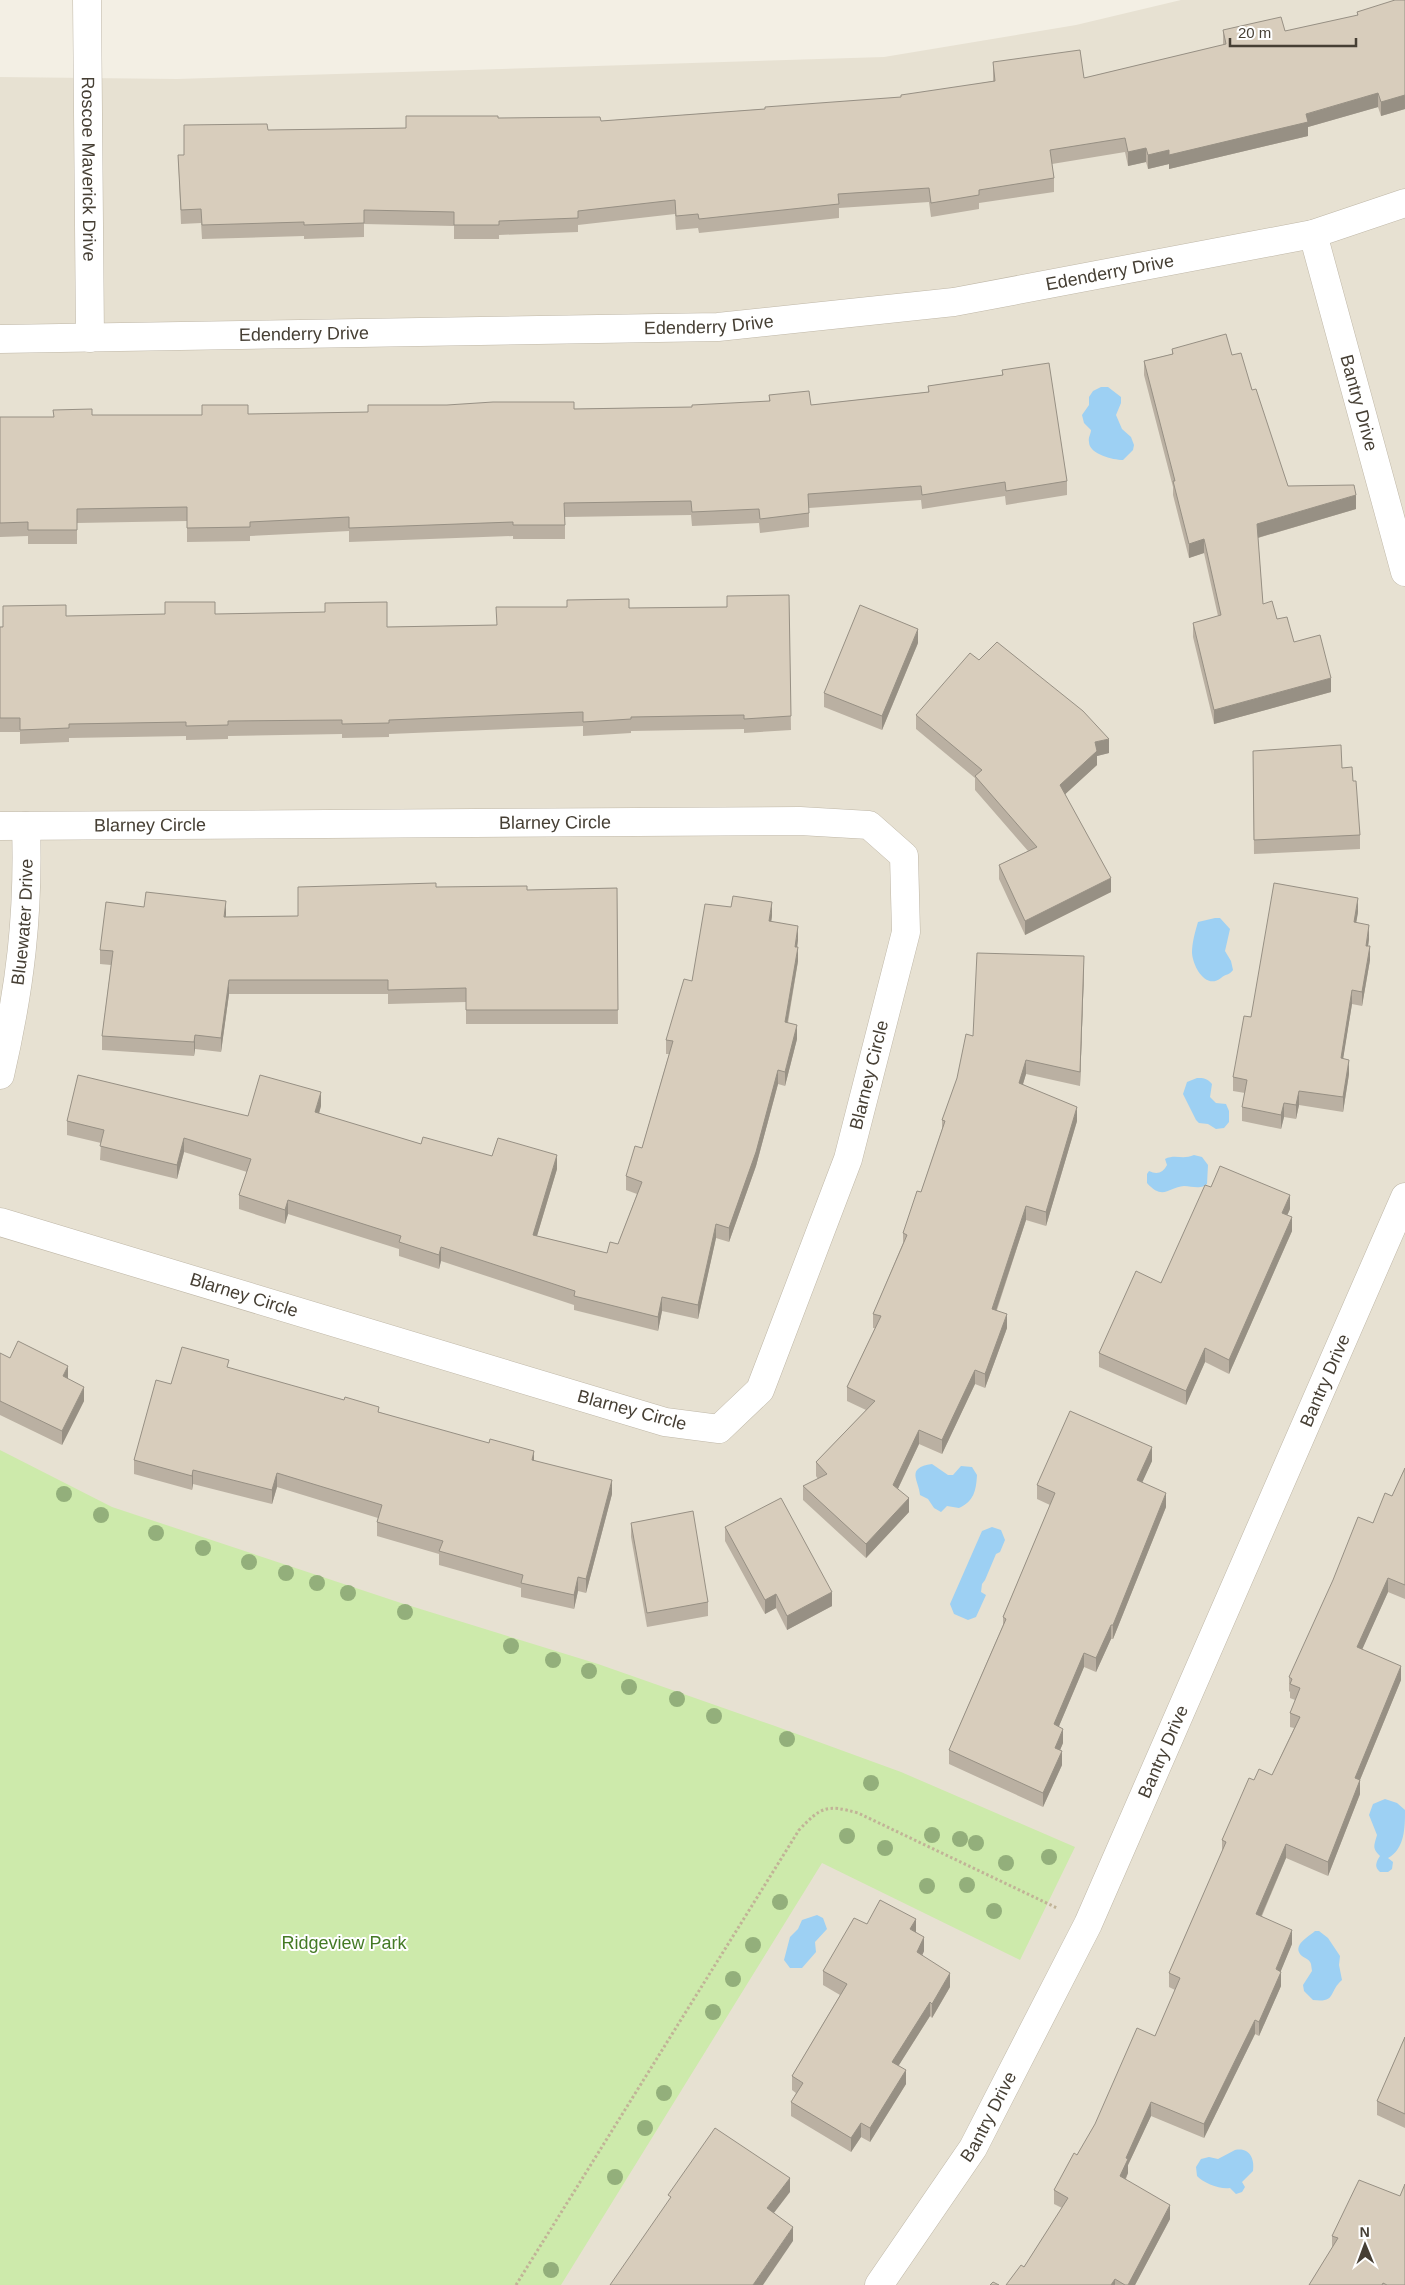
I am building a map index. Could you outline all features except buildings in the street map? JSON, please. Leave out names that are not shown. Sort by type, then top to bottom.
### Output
[{"type":"street","name":"Roscoe Maverick Drive","points":[[87,0],[90,338]]},
{"type":"street","name":"Edenderry Drive","points":[[0,338],[718,327],[954,302],[1313,234],[1405,203]]},
{"type":"street","name":"Bantry Drive","points":[[1313,234],[1405,572]]},
{"type":"street","name":"Blarney Circle","points":[[0,1222],[665,1422],[719,1429],[760,1390],[848,1159],[906,932],[904,856],[870,825],[790,821],[13,826]]},
{"type":"street","name":"Bluewater Drive","points":[[0,1075],[11,1027],[24,939],[28,878],[13,826]]},
{"type":"street","name":"Bantry Drive","points":[[879,2285],[973,2148],[1088,1924],[1405,1197]]},
{"type":"path","points":[[516,2285],[799,1830],[817,1811],[837,1807],[858,1813],[1088,1924]]},
{"type":"shaded area","points":[[1181,0],[1405,0],[1405,2285],[0,2285],[0,77],[177,79],[884,57],[1076,25]]},
{"type":"green space","name":"Ridgeview Park","points":[[0,1450],[112,1507],[401,1603],[598,1664],[775,1726],[901,1772],[1075,1847],[1020,1960],[822,1863],[561,2285],[0,2285]]},
{"type":"water","points":[[1101,387],[1108,387],[1121,397],[1121,403],[1116,415],[1122,429],[1131,437],[1134,445],[1133,450],[1123,460],[1102,456],[1090,446],[1091,430],[1084,423],[1082,415],[1089,405],[1089,397],[1093,391]]},
{"type":"water","points":[[1220,918],[1230,929],[1225,951],[1231,961],[1233,970],[1215,981],[1210,981],[1205,979],[1198,970],[1193,959],[1192,949],[1198,922]]},
{"type":"water","points":[[1197,1078],[1205,1079],[1212,1084],[1210,1097],[1216,1103],[1226,1104],[1229,1111],[1229,1122],[1224,1128],[1216,1129],[1208,1124],[1199,1123],[1196,1120],[1183,1094],[1187,1082]]},
{"type":"water","points":[[1194,1155],[1202,1157],[1208,1165],[1207,1184],[1204,1186],[1184,1186],[1162,1192],[1157,1191],[1147,1183],[1149,1171],[1157,1173],[1164,1170],[1167,1165],[1165,1159]]},
{"type":"water","points":[[932,1464],[948,1475],[953,1475],[961,1466],[972,1467],[977,1475],[977,1481],[971,1499],[959,1508],[947,1506],[941,1512],[934,1508],[928,1499],[920,1495],[916,1475],[919,1468]]},
{"type":"water","points":[[992,1527],[1001,1530],[1005,1540],[982,1584],[981,1592],[986,1595],[976,1617],[968,1620],[954,1614],[950,1604],[982,1531]]},
{"type":"water","points":[[1385,1799],[1397,1803],[1405,1810],[1405,1823],[1401,1843],[1394,1854],[1388,1858],[1393,1862],[1392,1869],[1388,1872],[1380,1872],[1376,1864],[1380,1856],[1374,1847],[1377,1835],[1369,1815],[1373,1804]]},
{"type":"water","points":[[817,1915],[823,1918],[827,1929],[815,1942],[816,1952],[802,1968],[790,1968],[784,1960],[790,1937],[798,1929],[802,1920]]},
{"type":"water","points":[[1315,1931],[1319,1931],[1328,1938],[1340,1956],[1339,1965],[1342,1980],[1326,2000],[1313,2000],[1304,1991],[1303,1985],[1312,1971],[1310,1962],[1302,1956],[1298,1949],[1299,1945]]},
{"type":"water","points":[[1235,2150],[1244,2150],[1250,2154],[1253,2162],[1253,2171],[1242,2182],[1245,2187],[1242,2192],[1236,2194],[1230,2188],[1212,2185],[1197,2176],[1196,2167],[1201,2159],[1209,2157],[1218,2159]]}]
